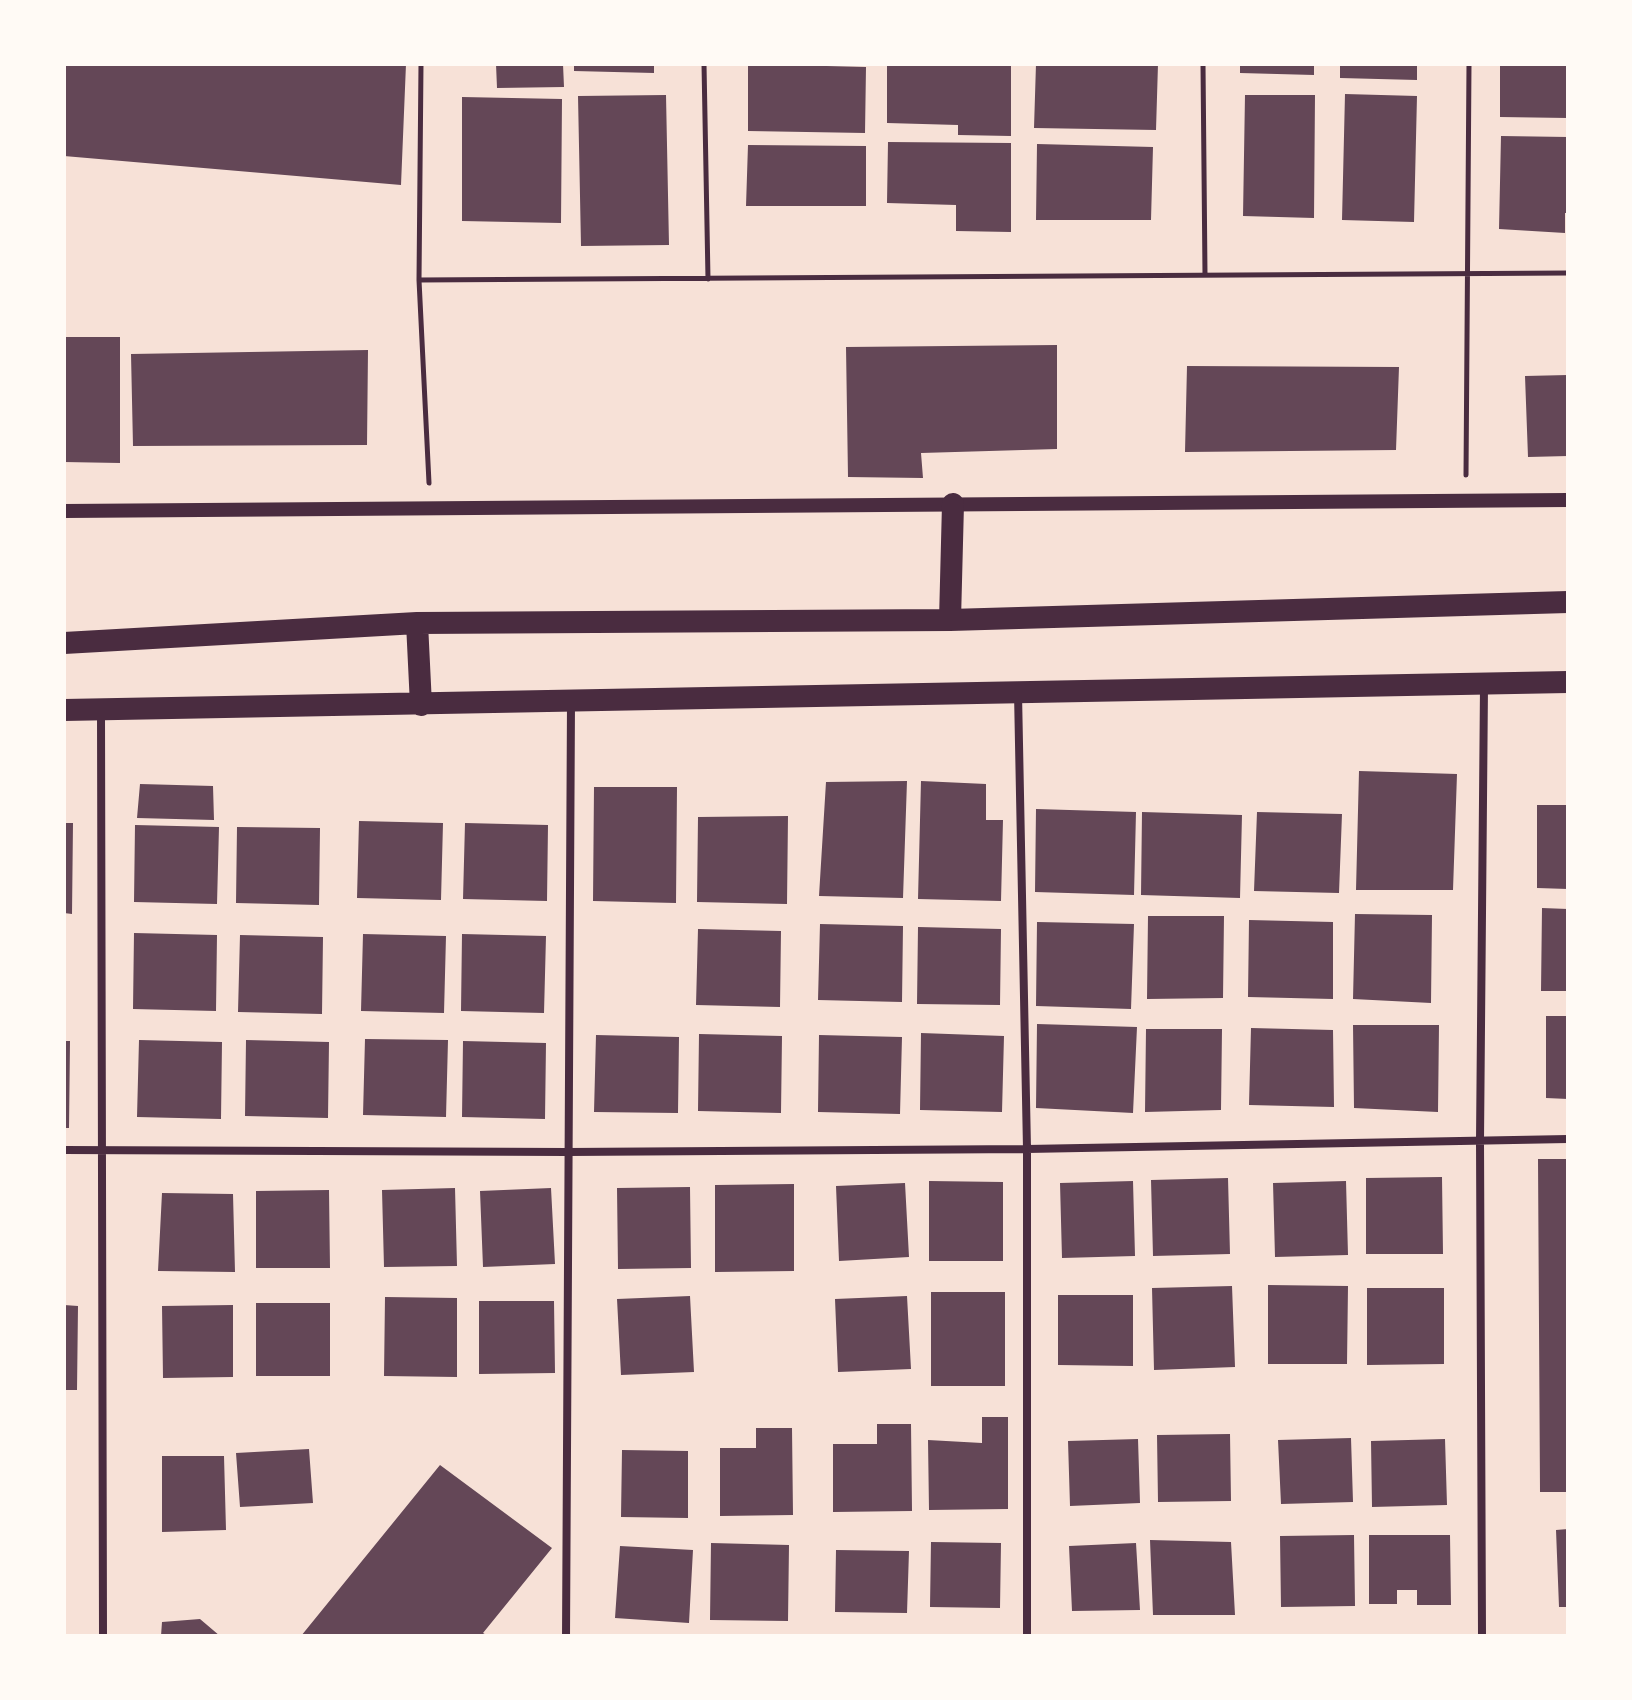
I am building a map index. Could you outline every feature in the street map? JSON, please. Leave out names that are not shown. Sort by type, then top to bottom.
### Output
[{"type":"highway","points":[[950,620],[953,504]]},
{"type":"highway","points":[[64,643],[417,623],[950,620],[1568,602]]},
{"type":"highway","points":[[417,623],[421,705]]},
{"type":"highway","points":[[64,710],[1568,682]]},
{"type":"street","points":[[64,511],[1568,500]]},
{"type":"street","points":[[1482,1636],[1480,1140],[1484,685]]},
{"type":"street","points":[[1018,693],[1027,1149],[1027,1636]]},
{"type":"street","points":[[566,1636],[571,702]]},
{"type":"street","points":[[101,709],[103,1636]]},
{"type":"street","points":[[64,1150],[568,1152],[1027,1149],[1568,1139]]},
{"type":"path","points":[[421,64],[419,280],[430,508]]},
{"type":"path","points":[[704,64],[708,279]]},
{"type":"path","points":[[1203,64],[1205,275]]},
{"type":"path","points":[[1466,500],[1469,64]]},
{"type":"path","points":[[419,280],[1568,273]]},
{"type":"building","points":[[64,64],[406,64],[401,185],[64,156]]},
{"type":"building","points":[[496,64],[563,64],[564,87],[497,88]]},
{"type":"building","points":[[574,64],[654,64],[654,73],[574,71]]},
{"type":"building","points":[[748,64],[866,67],[865,133],[748,131]]},
{"type":"building","points":[[887,64],[1011,64],[1011,136],[958,135],[958,125],[887,123]]},
{"type":"building","points":[[1036,64],[1158,64],[1156,130],[1034,128]]},
{"type":"building","points":[[1240,64],[1314,64],[1314,75],[1240,73]]},
{"type":"building","points":[[1340,64],[1417,64],[1417,80],[1340,78]]},
{"type":"building","points":[[1500,64],[1568,64],[1568,118],[1500,117]]},
{"type":"building","points":[[1345,94],[1417,96],[1414,222],[1342,220]]},
{"type":"building","points":[[666,95],[669,245],[581,246],[578,96]]},
{"type":"building","points":[[1245,95],[1315,95],[1314,218],[1243,216]]},
{"type":"building","points":[[462,97],[562,99],[561,223],[462,221]]},
{"type":"building","points":[[1501,136],[1568,137],[1565,233],[1499,229]]},
{"type":"building","points":[[888,142],[1011,143],[1011,232],[956,231],[956,205],[887,203]]},
{"type":"building","points":[[1037,144],[1153,147],[1151,220],[1036,220]]},
{"type":"building","points":[[748,145],[866,146],[866,206],[746,206]]},
{"type":"building","points":[[64,337],[120,337],[120,463],[64,462]]},
{"type":"building","points":[[1057,345],[1057,449],[921,453],[923,478],[848,477],[846,347]]},
{"type":"building","points":[[368,350],[367,445],[133,446],[131,354]]},
{"type":"building","points":[[1187,366],[1399,367],[1396,450],[1185,452]]},
{"type":"building","points":[[1568,375],[1568,456],[1528,457],[1525,376]]},
{"type":"building","points":[[1359,771],[1457,774],[1453,890],[1356,890]]},
{"type":"building","points":[[907,781],[903,898],[819,896],[826,782]]},
{"type":"building","points":[[921,781],[986,784],[986,820],[1003,820],[1001,901],[918,899]]},
{"type":"building","points":[[140,784],[213,786],[214,820],[137,818]]},
{"type":"building","points":[[594,787],[677,787],[676,903],[593,901]]},
{"type":"building","points":[[1537,805],[1568,805],[1568,889],[1537,888]]},
{"type":"building","points":[[1036,809],[1136,812],[1134,895],[1035,892]]},
{"type":"building","points":[[1142,812],[1242,815],[1240,898],[1141,895]]},
{"type":"building","points":[[1257,812],[1342,814],[1339,893],[1254,891]]},
{"type":"building","points":[[788,816],[787,904],[697,902],[698,817]]},
{"type":"building","points":[[359,821],[443,823],[441,900],[357,898]]},
{"type":"building","points":[[64,823],[73,823],[72,914],[64,913]]},
{"type":"building","points":[[465,823],[548,825],[547,901],[463,899]]},
{"type":"building","points":[[135,825],[219,827],[217,904],[134,902]]},
{"type":"building","points":[[237,827],[320,828],[319,905],[236,903]]},
{"type":"building","points":[[1542,908],[1568,909],[1568,991],[1541,991]]},
{"type":"building","points":[[1355,914],[1432,915],[1431,1003],[1353,999]]},
{"type":"building","points":[[1148,916],[1224,916],[1223,998],[1147,999]]},
{"type":"building","points":[[1249,920],[1333,922],[1333,999],[1248,997]]},
{"type":"building","points":[[1037,922],[1134,924],[1131,1009],[1036,1006]]},
{"type":"building","points":[[820,924],[903,926],[902,1002],[818,1000]]},
{"type":"building","points":[[918,927],[1001,929],[1000,1005],[917,1004]]},
{"type":"building","points":[[698,929],[781,931],[780,1007],[696,1005]]},
{"type":"building","points":[[134,933],[217,935],[216,1011],[133,1009]]},
{"type":"building","points":[[363,934],[446,936],[444,1013],[361,1011]]},
{"type":"building","points":[[462,934],[546,936],[544,1013],[461,1011]]},
{"type":"building","points":[[240,935],[323,937],[322,1014],[238,1012]]},
{"type":"building","points":[[1546,1016],[1568,1016],[1568,1099],[1546,1098]]},
{"type":"building","points":[[1037,1024],[1137,1027],[1133,1113],[1036,1108]]},
{"type":"building","points":[[1353,1025],[1439,1025],[1438,1112],[1354,1108]]},
{"type":"building","points":[[1251,1028],[1333,1030],[1334,1107],[1249,1105]]},
{"type":"building","points":[[1146,1029],[1222,1029],[1221,1110],[1145,1112]]},
{"type":"building","points":[[921,1033],[1004,1036],[1002,1112],[920,1110]]},
{"type":"building","points":[[699,1034],[782,1036],[781,1113],[698,1111]]},
{"type":"building","points":[[596,1035],[679,1037],[678,1113],[594,1112]]},
{"type":"building","points":[[819,1035],[902,1037],[900,1114],[818,1112]]},
{"type":"building","points":[[365,1039],[448,1040],[446,1117],[363,1115]]},
{"type":"building","points":[[139,1040],[222,1042],[221,1119],[137,1117]]},
{"type":"building","points":[[246,1040],[329,1042],[328,1118],[245,1116]]},
{"type":"building","points":[[64,1041],[70,1041],[69,1128],[64,1128]]},
{"type":"building","points":[[463,1041],[546,1043],[545,1119],[462,1117]]},
{"type":"building","points":[[1538,1159],[1568,1159],[1568,1492],[1540,1492]]},
{"type":"building","points":[[1442,1177],[1443,1254],[1366,1254],[1366,1178]]},
{"type":"building","points":[[1228,1178],[1230,1254],[1153,1256],[1151,1180]]},
{"type":"building","points":[[929,1181],[1003,1182],[1003,1261],[929,1261]]},
{"type":"building","points":[[1133,1181],[1135,1256],[1062,1258],[1060,1183]]},
{"type":"building","points":[[1346,1181],[1348,1255],[1275,1257],[1273,1183]]},
{"type":"building","points":[[905,1183],[909,1257],[839,1261],[836,1186]]},
{"type":"building","points":[[794,1184],[794,1271],[715,1272],[715,1185]]},
{"type":"building","points":[[690,1187],[691,1268],[618,1269],[617,1188]]},
{"type":"building","points":[[455,1188],[457,1266],[384,1267],[382,1190]]},
{"type":"building","points":[[551,1188],[555,1264],[483,1267],[480,1191]]},
{"type":"building","points":[[329,1190],[330,1268],[256,1268],[256,1191]]},
{"type":"building","points":[[162,1193],[233,1194],[235,1272],[158,1271]]},
{"type":"building","points":[[1268,1285],[1348,1286],[1347,1364],[1268,1364]]},
{"type":"building","points":[[1232,1286],[1235,1367],[1154,1370],[1152,1288]]},
{"type":"building","points":[[1367,1288],[1444,1288],[1444,1364],[1367,1365]]},
{"type":"building","points":[[931,1292],[1005,1292],[1005,1386],[931,1386]]},
{"type":"building","points":[[1058,1295],[1133,1295],[1133,1366],[1058,1365]]},
{"type":"building","points":[[690,1296],[694,1372],[621,1375],[617,1299]]},
{"type":"building","points":[[907,1296],[911,1369],[838,1372],[835,1299]]},
{"type":"building","points":[[385,1297],[457,1298],[457,1377],[384,1376]]},
{"type":"building","points":[[479,1301],[554,1301],[555,1373],[479,1374]]},
{"type":"building","points":[[256,1303],[330,1303],[330,1376],[256,1376]]},
{"type":"building","points":[[64,1305],[78,1306],[77,1390],[64,1390]]},
{"type":"building","points":[[233,1305],[233,1377],[163,1378],[162,1306]]},
{"type":"building","points":[[982,1417],[1008,1417],[1008,1509],[929,1510],[928,1440],[982,1443]]},
{"type":"building","points":[[877,1424],[911,1424],[912,1511],[833,1512],[833,1444],[877,1444]]},
{"type":"building","points":[[756,1428],[792,1428],[793,1515],[720,1516],[720,1448],[756,1448]]},
{"type":"building","points":[[1230,1434],[1231,1501],[1158,1502],[1157,1435]]},
{"type":"building","points":[[1351,1438],[1353,1502],[1281,1504],[1278,1440]]},
{"type":"building","points":[[1138,1439],[1140,1503],[1070,1506],[1068,1441]]},
{"type":"building","points":[[1445,1439],[1447,1505],[1372,1507],[1371,1441]]},
{"type":"building","points":[[309,1449],[313,1503],[240,1507],[236,1453]]},
{"type":"building","points":[[622,1450],[688,1451],[688,1518],[621,1517]]},
{"type":"building","points":[[162,1456],[224,1456],[226,1530],[162,1532]]},
{"type":"building","points":[[440,1465],[552,1548],[483,1633],[488,1636],[301,1636]]},
{"type":"building","points":[[1568,1529],[1568,1607],[1559,1607],[1556,1530]]},
{"type":"building","points":[[1354,1535],[1355,1606],[1281,1607],[1280,1536]]},
{"type":"building","points":[[1369,1535],[1450,1535],[1451,1605],[1417,1605],[1417,1590],[1397,1590],[1397,1604],[1369,1604]]},
{"type":"building","points":[[1150,1540],[1231,1542],[1235,1615],[1153,1615]]},
{"type":"building","points":[[931,1542],[1001,1543],[1000,1608],[930,1607]]},
{"type":"building","points":[[711,1543],[789,1545],[788,1621],[710,1620]]},
{"type":"building","points":[[1136,1543],[1140,1610],[1072,1611],[1069,1546]]},
{"type":"building","points":[[620,1546],[693,1550],[689,1623],[615,1618]]},
{"type":"building","points":[[836,1550],[909,1551],[907,1613],[835,1612]]},
{"type":"building","points":[[200,1619],[220,1636],[161,1636],[162,1622]]}]
